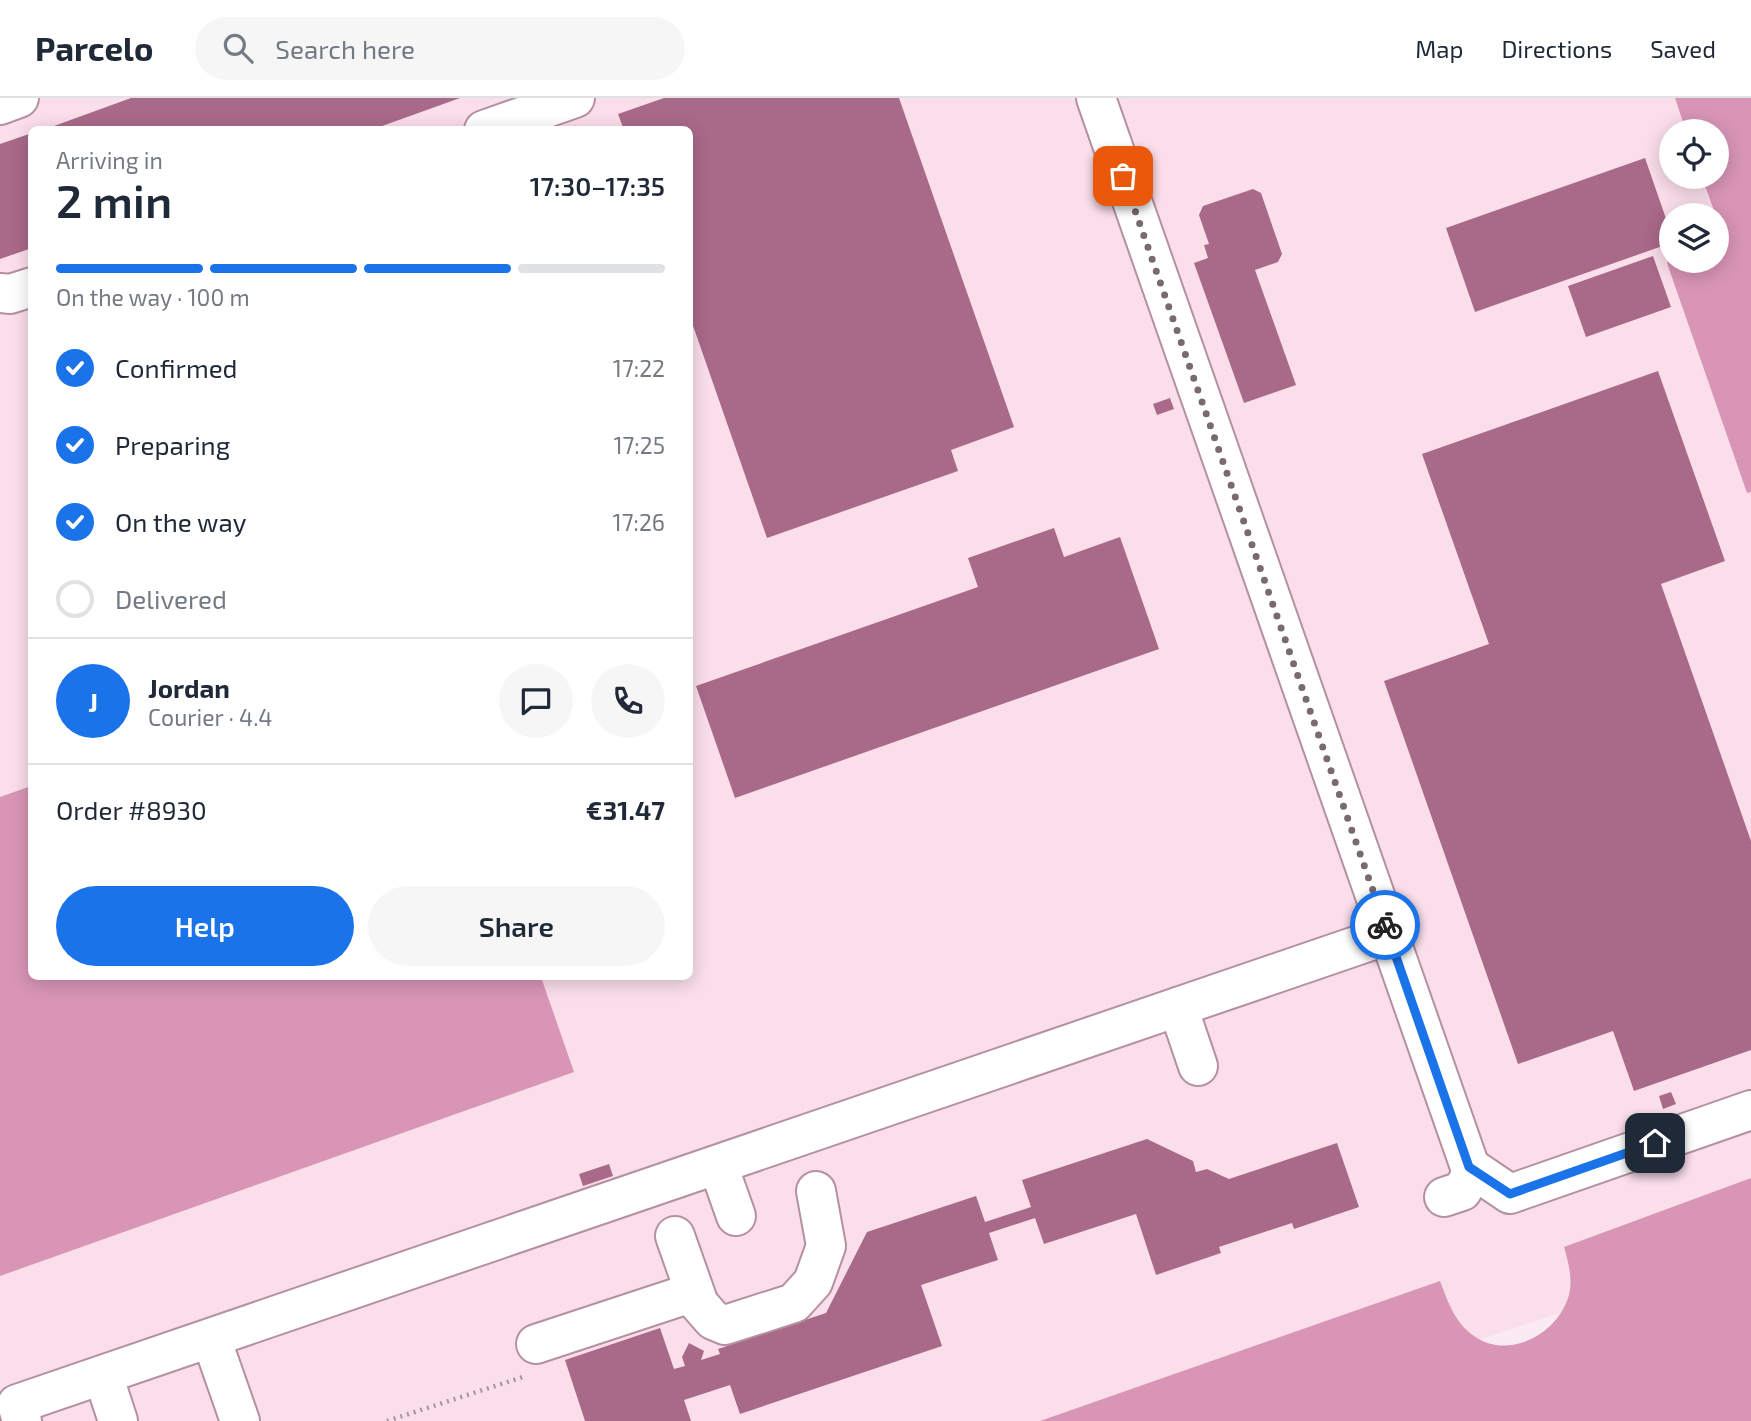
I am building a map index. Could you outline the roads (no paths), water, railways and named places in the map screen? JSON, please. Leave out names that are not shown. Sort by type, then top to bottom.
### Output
[{"type":"street","points":[[0,105],[19,98]]},
{"type":"street","points":[[495,126],[575,98]]},
{"type":"street","points":[[1096,98],[1471,1169],[1510,1194],[1751,1110]]},
{"type":"street","points":[[0,293],[10,294],[28,287]]},
{"type":"street","points":[[13,1409],[103,1375],[1388,935]]},
{"type":"street","points":[[1178,1007],[1198,1066]]},
{"type":"street","points":[[718,1165],[736,1216]]},
{"type":"street","points":[[1444,1197],[1462,1191],[1471,1169]]},
{"type":"street","points":[[675,1236],[699,1304],[713,1320],[725,1325],[794,1303],[813,1282],[826,1246],[816,1191]]},
{"type":"street","points":[[534,1359],[694,1292]]},
{"type":"street","points":[[211,1338],[240,1421]]},
{"type":"street","points":[[103,1375],[118,1421]]}]
